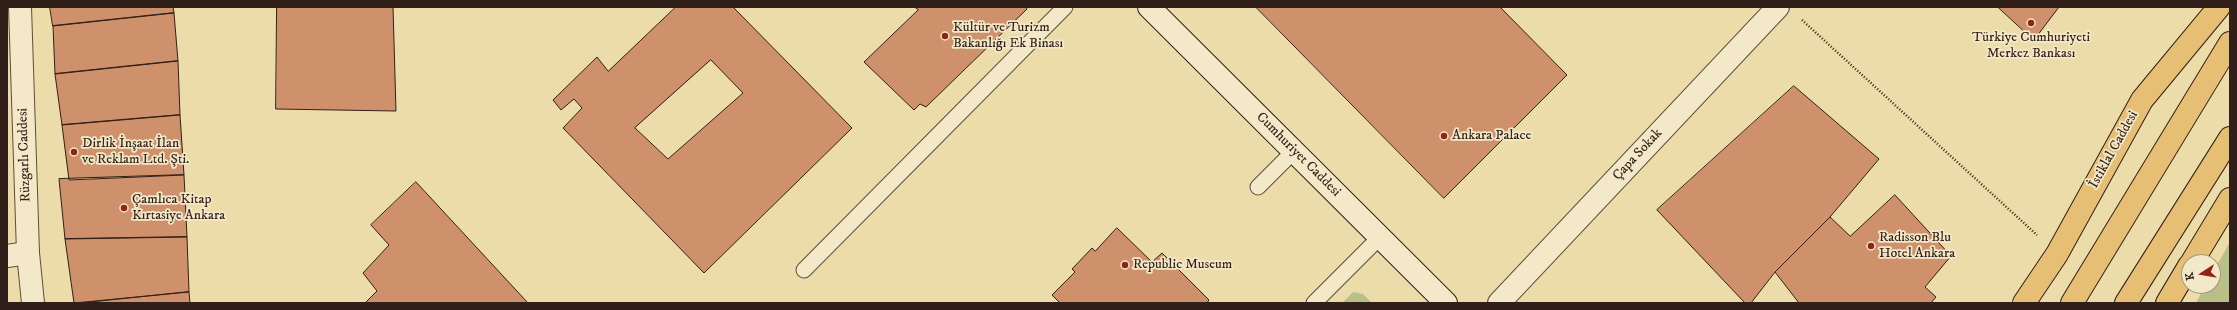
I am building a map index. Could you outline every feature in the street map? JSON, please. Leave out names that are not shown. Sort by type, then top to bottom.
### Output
[{"type":"main road","name":"İstiklal Caddesi","points":[[2024,303],[2057,254],[2142,100],[2219,7]]},
{"type":"main road","points":[[2072,303],[2230,43]]},
{"type":"main road","points":[[2126,303],[2230,138]]},
{"type":"main road","points":[[2197,254],[2230,199]]},
{"type":"main road","points":[[2167,303],[2181,279]]},
{"type":"street","name":"Rüzgarlı Caddesi","points":[[20,7],[28,253],[33,303]]},
{"type":"street","name":"Cumhuriyet Caddesi","points":[[1149,7],[1446,303]]},
{"type":"street","name":"Çapa Sokak","points":[[1499,303],[1778,7]]},
{"type":"street","points":[[7,256],[28,253]]},
{"type":"lane","points":[[804,270],[1065,7]]},
{"type":"lane","points":[[1258,188],[1294,152]]},
{"type":"lane","points":[[1314,303],[1380,237]]},
{"type":"path","points":[[1800,18],[2057,254]]},
{"type":"green space","points":[[2230,242],[2230,303],[2196,303],[2201,294],[2221,294],[2221,258]]},
{"type":"green space","points":[[1353,292],[1363,294],[1372,303],[1342,303]]},
{"type":"building","points":[[50,7],[173,7],[174,13],[53,26]]},
{"type":"building","points":[[277,7],[393,7],[396,111],[276,109]]},
{"type":"building","points":[[676,7],[733,7],[852,128],[704,273],[563,128],[582,108],[574,99],[561,110],[553,100],[597,57],[608,71]],"holes":[[[711,60],[743,93],[668,159],[635,128]]]},
{"type":"building","name":"Kültür ve Turizm Bakanlığı Ek Binası","points":[[915,7],[1026,7],[1027,9],[926,107],[920,104],[914,110],[864,62],[918,10]]},
{"type":"building","name":"Ankara Palace","points":[[1256,7],[1500,7],[1567,75],[1444,198]]},
{"type":"building","name":"Türkiye Cumhuriyeti Merkez Bankası","points":[[1998,7],[2059,7],[2034,40]]},
{"type":"building","points":[[174,13],[178,61],[55,74],[53,26]]},
{"type":"building","points":[[178,61],[180,115],[62,125],[55,74]]},
{"type":"building","points":[[1794,86],[1879,159],[1830,217],[1775,272],[1751,303],[1745,303],[1657,210]]},
{"type":"building","points":[[180,115],[184,175],[69,180],[62,125]]},
{"type":"building","name":"Çamlıca Kitap Kırtasiye Ankara","points":[[184,175],[187,237],[65,239],[59,179]]},
{"type":"building","points":[[416,182],[528,303],[365,303],[377,291],[363,273],[389,245],[371,225]]},
{"type":"building","name":"Radisson Blu Hotel Ankara","points":[[1895,195],[1951,256],[1925,287],[1936,297],[1931,303],[1799,303],[1775,272],[1830,217],[1850,236]]},
{"type":"building","name":"Republic Museum","points":[[1117,228],[1152,262],[1162,253],[1209,300],[1207,303],[1060,303],[1052,295],[1075,272],[1072,269],[1092,248],[1095,251]]},
{"type":"building","points":[[187,237],[189,292],[74,303],[65,239]]},
{"type":"building","points":[[189,292],[190,303],[81,303]]},
{"type":"place","name":"Türkiye Cumhuriyeti Merkez Bankası","points":[[2031,23]]},
{"type":"place","name":"Kültür ve Turizm Bakanlığı Ek Binası","points":[[945,36]]},
{"type":"place","name":"Ankara Palace","points":[[1444,136]]},
{"type":"place","name":"Dirlik İnşaat İlan ve Reklam Ltd. Şti.","points":[[74,152]]},
{"type":"place","name":"Çamlıca Kitap Kırtasiye Ankara","points":[[124,208]]},
{"type":"place","name":"Radisson Blu Hotel Ankara","points":[[1871,246]]},
{"type":"place","name":"Republic Museum","points":[[1125,265]]}]
